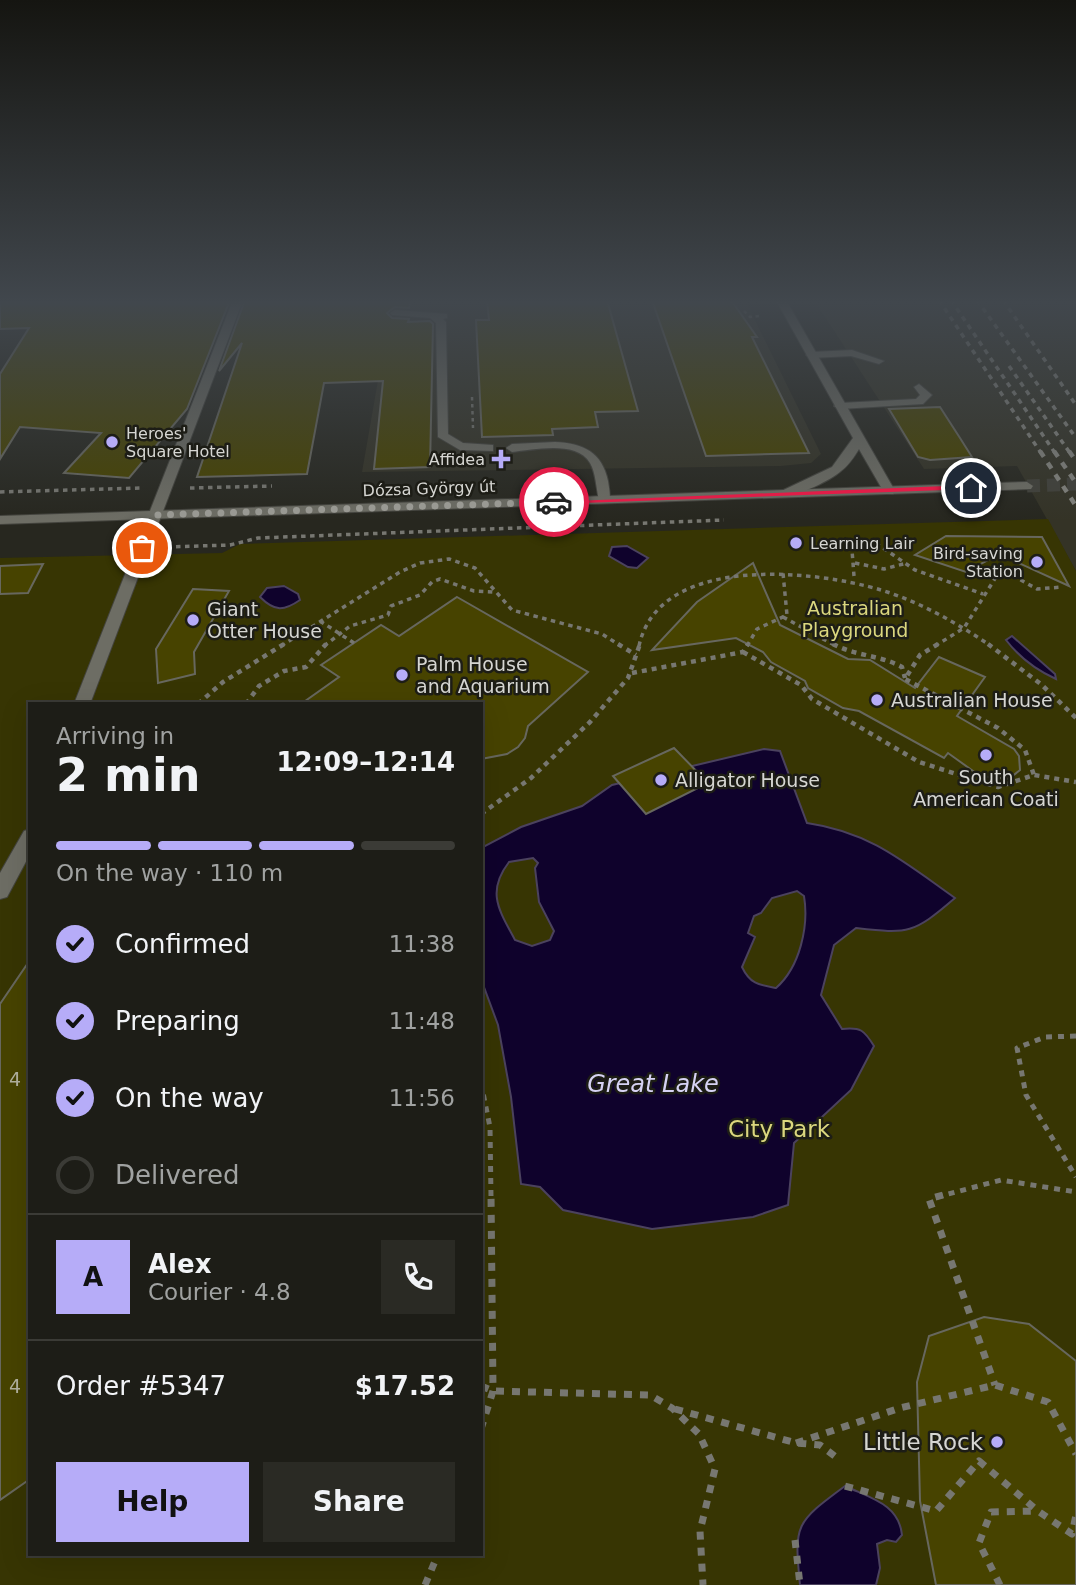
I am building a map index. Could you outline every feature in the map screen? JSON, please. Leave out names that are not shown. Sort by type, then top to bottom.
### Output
[{"type":"street","points":[[83,702],[210,374]]},
{"type":"street","points":[[441,374],[442,435],[460,446],[489,448]]},
{"type":"street","points":[[822,374],[889,491]]},
{"type":"street","points":[[840,406],[919,402],[926,395],[919,387]]},
{"type":"street","points":[[781,494],[830,476],[849,458],[859,438]]},
{"type":"street","points":[[512,448],[564,446],[588,453],[595,460],[605,500]]},
{"type":"street","name":"Dózsa György út","points":[[0,520],[1027,486]]},
{"type":"street","points":[[0,891],[28,840]]},
{"type":"path","points":[[0,492],[284,486]]},
{"type":"path","points":[[142,548],[230,545],[258,538],[733,520]]},
{"type":"path","points":[[854,576],[852,550],[858,542],[873,541],[915,570],[939,581],[983,594]]},
{"type":"path","points":[[200,702],[223,682],[400,572],[421,563],[449,559],[475,568],[512,610],[602,634],[636,655]]},
{"type":"path","points":[[855,563],[884,569],[908,563]]},
{"type":"path","points":[[905,679],[920,655],[964,628],[1001,569],[1037,589],[1062,587]]},
{"type":"path","points":[[743,652],[757,629],[787,615],[783,573]]},
{"type":"path","points":[[483,813],[524,787],[576,739],[632,673],[647,623],[683,591],[722,577],[807,573],[850,579],[893,594],[964,628],[993,646],[1040,682],[1076,718]]},
{"type":"path","points":[[247,702],[259,686],[284,671],[306,667],[328,641],[350,626],[388,615],[391,607],[420,595],[432,582],[440,579],[474,591],[495,592]]},
{"type":"path","points":[[783,617],[842,649],[886,658],[902,667],[905,679],[998,728],[1025,750],[1034,775]]},
{"type":"path","points":[[320,621],[354,643]]},
{"type":"path","points":[[632,673],[743,652],[801,685],[812,699],[919,762],[998,787],[1034,775],[1076,782]]},
{"type":"path","points":[[1074,1038],[1045,1037],[1017,1048],[1026,1095],[1076,1177]]},
{"type":"path","points":[[483,1092],[491,1127],[493,1391],[483,1423]]},
{"type":"path","points":[[995,1385],[929,1199],[1001,1180],[1076,1192]]},
{"type":"path","points":[[796,1443],[900,1408],[995,1385],[1048,1402],[1076,1454]]},
{"type":"path","points":[[483,1387],[493,1391],[650,1395],[672,1408],[699,1434],[715,1469],[700,1531],[703,1585]]},
{"type":"path","points":[[672,1408],[796,1443],[820,1445],[836,1457]]},
{"type":"path","points":[[845,1486],[936,1511],[979,1461],[1038,1511],[1072,1534],[1076,1515]]},
{"type":"path","points":[[1000,1585],[979,1543],[991,1513],[1038,1511]]},
{"type":"path","points":[[795,1540],[800,1585]]},
{"type":"path","points":[[425,1585],[437,1556]]},
{"type":"shaded area","points":[[379,374],[782,374],[821,454],[811,463],[781,466],[362,472]]},
{"type":"shaded area","points":[[862,374],[1076,374],[1076,571],[1017,466],[924,469]]},
{"type":"green space","name":"City Park","points":[[1048,519],[1076,571],[1076,1585],[0,1585],[0,558],[222,553],[240,544]]},
{"type":"water","points":[[627,546],[648,558],[637,568],[628,567],[609,556],[612,547]]},
{"type":"water","points":[[284,586],[298,594],[300,600],[280,608],[270,605],[260,597],[267,588]]},
{"type":"water","points":[[1012,636],[1055,674],[1056,679],[1016,652],[1006,640]]},
{"type":"water","name":"Great Lake","points":[[764,749],[780,751],[807,823],[850,833],[886,850],[955,898],[929,919],[910,929],[888,931],[856,928],[834,945],[821,995],[842,1029],[861,1031],[874,1046],[851,1090],[794,1143],[788,1205],[753,1217],[652,1229],[563,1210],[540,1187],[521,1184],[511,1097],[498,1025],[483,984],[483,847],[521,827],[582,806],[612,785]],"holes":[[[533,858],[538,863],[535,868],[539,902],[554,931],[550,940],[532,946],[515,940],[500,910],[497,892],[498,883],[509,862]],[[797,891],[804,896],[804,933],[791,969],[776,988],[756,983],[742,967],[755,937],[748,933],[754,916],[761,913],[772,898]]]},
{"type":"water","points":[[845,1486],[889,1509],[900,1524],[902,1535],[896,1542],[887,1540],[877,1544],[880,1568],[876,1585],[800,1585],[797,1549],[801,1526],[816,1508]]},
{"type":"building","points":[[0,374],[201,374],[187,409],[129,478],[64,473],[101,433],[20,427],[0,459]]},
{"type":"building","points":[[232,374],[432,374],[430,467],[374,469],[383,381],[324,383],[307,474],[197,477]]},
{"type":"building","points":[[479,374],[628,374],[638,411],[595,412],[598,427],[552,429],[553,435],[482,437]]},
{"type":"building","points":[[678,374],[770,374],[809,453],[706,456]]},
{"type":"building","points":[[940,407],[972,457],[930,460],[918,457],[889,409]]},
{"type":"building","name":"Bird-saving Station","points":[[946,536],[1042,537],[1069,586],[999,554],[966,572],[915,555]]},
{"type":"building","points":[[753,563],[780,625],[848,659],[870,660],[915,688],[939,657],[985,677],[957,716],[1014,749],[1019,756],[1020,770],[1009,779],[980,776],[948,753],[944,758],[859,711],[843,708],[808,688],[805,681],[771,662],[763,652],[736,638],[652,650],[697,602]]},
{"type":"building","points":[[43,564],[28,593],[0,594],[0,566]]},
{"type":"building","name":"Giant Otter House","points":[[193,589],[229,591],[194,652],[195,674],[158,683],[156,649]]},
{"type":"building","name":"Palm House and Aquarium","points":[[457,597],[588,672],[528,726],[525,738],[518,747],[507,754],[483,759],[483,702],[304,702],[339,677],[321,665],[381,625],[399,636]]},
{"type":"building","name":"Alligator House","points":[[674,748],[708,783],[646,814],[613,776]]},
{"type":"building","points":[[28,963],[28,1480],[0,1500],[0,1004]]},
{"type":"building","name":"Little Rock","points":[[984,1317],[1029,1324],[1076,1361],[1076,1585],[936,1585],[920,1501],[917,1382],[929,1336]]},
{"type":"tunnel","points":[[1027,486],[1076,484]]},
{"type":"railway","points":[[988,374],[1041,453]]},
{"type":"railway","points":[[1001,374],[1055,453]]},
{"type":"railway","points":[[1015,374],[1070,453]]},
{"type":"railway","points":[[1030,374],[1076,438]]},
{"type":"railway","points":[[1054,374],[1076,405]]},
{"type":"railway","points":[[1040,451],[1076,506]]},
{"type":"railway","points":[[1054,451],[1076,483]]},
{"type":"railway","points":[[1069,451],[1076,461]]},
{"type":"way so far","points":[[142,548],[156,515],[554,502]]},
{"type":"place","name":"Heroes' Square Hotel","points":[[112,442]]},
{"type":"place","name":"Affidea","points":[[501,459]]},
{"type":"place","name":"Learning Lair","points":[[796,543]]},
{"type":"place","name":"Bird-saving Station","points":[[1037,562]]},
{"type":"place","name":"Giant Otter House","points":[[193,620]]},
{"type":"place","name":"Palm House and Aquarium","points":[[402,675]]},
{"type":"place","name":"Australian House","points":[[877,700]]},
{"type":"place","name":"South American Coati","points":[[986,755]]},
{"type":"place","name":"Alligator House","points":[[661,780]]},
{"type":"place","name":"Little Rock","points":[[997,1442]]},
{"type":"route","points":[[554,502],[971,488]]},
{"type":"park label","name":"Australian Playground","points":[[855,619]]}]
